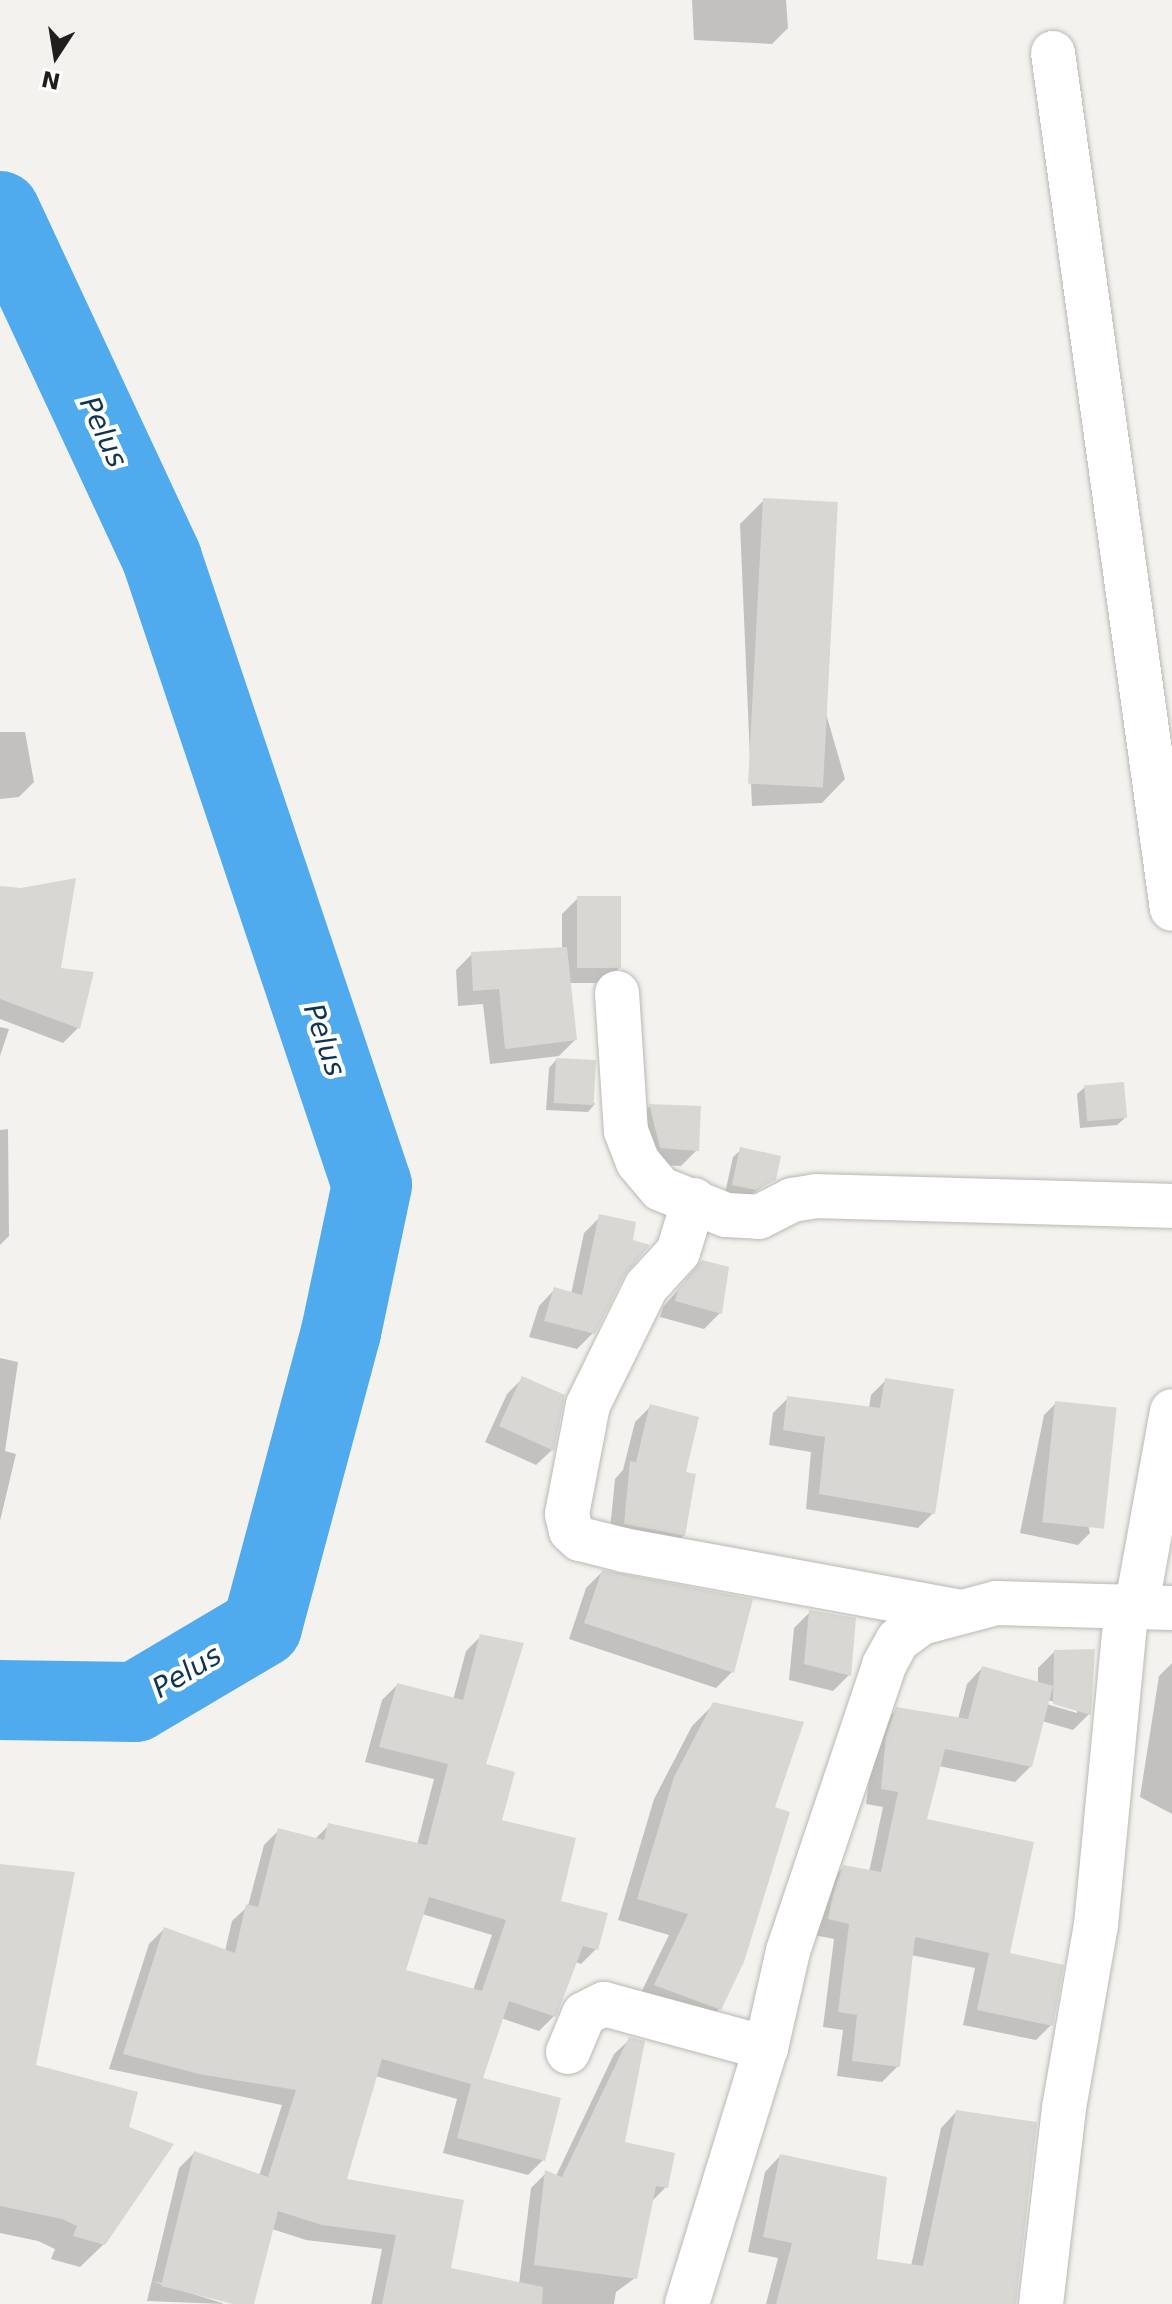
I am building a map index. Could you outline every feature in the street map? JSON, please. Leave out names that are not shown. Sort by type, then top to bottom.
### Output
[{"type":"street","points":[[1053,53],[1172,909]]},
{"type":"street","points":[[617,993],[626,1131],[648,1178],[661,1189],[739,1218],[759,1217],[792,1200],[816,1196],[1172,1206]]},
{"type":"street","points":[[694,1200],[678,1252],[646,1287],[588,1405],[567,1514],[571,1531],[580,1539],[624,1550],[955,1611]]},
{"type":"street","points":[[1041,2304],[1064,2108],[1146,1605],[1172,1411]]},
{"type":"street","points":[[687,2304],[766,2048],[788,1951],[884,1665],[898,1640],[921,1623],[955,1611],[996,1603],[1146,1605]]},
{"type":"street","points":[[568,2052],[584,2014],[604,2004],[766,2048]]},
{"type":"building","points":[[763,498],[838,502],[823,788],[748,784]]},
{"type":"building","points":[[76,878],[61,968],[94,972],[80,1029],[0,999],[0,886],[21,888]]},
{"type":"building","points":[[577,896],[621,896],[621,968],[577,968]]},
{"type":"building","points":[[567,947],[577,1040],[505,1049],[499,989],[473,991],[471,952]]},
{"type":"building","points":[[556,1058],[596,1060],[594,1105],[554,1103]]},
{"type":"building","points":[[1124,1082],[1127,1118],[1087,1121],[1084,1085]]},
{"type":"building","points":[[649,1104],[701,1106],[699,1151],[660,1148]]},
{"type":"building","points":[[740,1147],[781,1156],[776,1180],[756,1190],[732,1185]]},
{"type":"building","points":[[599,1214],[636,1222],[633,1240],[650,1245],[624,1276],[595,1334],[544,1321],[554,1287],[582,1295]]},
{"type":"building","points":[[702,1260],[729,1267],[722,1314],[675,1301],[678,1289]]},
{"type":"building","points":[[522,1376],[565,1395],[554,1451],[499,1426]]},
{"type":"building","points":[[885,1378],[954,1389],[935,1514],[819,1494],[825,1437],[783,1430],[787,1396],[880,1408]]},
{"type":"building","points":[[1055,1401],[1117,1407],[1104,1529],[1042,1522]]},
{"type":"building","points":[[650,1404],[699,1417],[686,1472],[696,1474],[685,1536],[624,1524],[630,1461],[636,1462]]},
{"type":"building","points":[[602,1570],[753,1599],[734,1673],[584,1623]]},
{"type":"building","points":[[809,1610],[856,1618],[851,1676],[804,1664]]},
{"type":"building","points":[[480,1634],[524,1643],[486,1764],[515,1772],[502,1820],[576,1838],[561,1901],[608,1913],[598,1950],[583,1946],[556,2017],[509,2001],[483,2078],[561,2098],[545,2161],[457,2138],[471,2084],[382,2059],[347,2179],[464,2200],[451,2268],[543,2287],[542,2304],[382,2304],[396,2235],[322,2225],[278,2211],[254,2304],[233,2304],[161,2286],[194,2151],[268,2177],[296,2090],[199,2074],[123,2054],[164,1927],[235,1953],[246,1904],[258,1907],[278,1828],[324,1840],[328,1823],[427,1845],[448,1764],[379,1747],[397,1683],[463,1700]],"holes":[[[429,1897],[506,1920],[482,1991],[406,1970]]]},
{"type":"building","points":[[1095,1649],[1091,1715],[1053,1704],[1054,1650]]},
{"type":"building","points":[[982,1666],[1053,1686],[1032,1767],[945,1749],[927,1819],[1034,1842],[1010,1953],[1064,1965],[1053,2026],[977,2010],[989,1953],[915,1937],[900,2067],[852,2061],[857,2015],[838,2012],[849,1924],[828,1919],[833,1895],[843,1865],[881,1872],[898,1792],[881,1789],[886,1736],[896,1707],[968,1719]]},
{"type":"building","points":[[713,1702],[804,1722],[775,1807],[790,1812],[744,1962],[721,2010],[654,1985],[688,1914],[637,1899],[674,1777]]},
{"type":"building","points":[[0,1864],[75,1872],[36,2065],[138,2092],[129,2127],[174,2144],[105,2245],[73,2236],[77,2226],[62,2219],[0,2206]]},
{"type":"building","points":[[629,2037],[645,2041],[625,2142],[675,2153],[668,2188],[656,2186],[637,2279],[534,2265],[545,2170],[562,2177]]},
{"type":"building","points":[[956,2110],[1037,2122],[1016,2304],[776,2304],[792,2243],[763,2237],[780,2154],[887,2177],[877,2259],[923,2266]]},
{"type":"waterway","name":"Pelus","points":[[0,211],[162,559],[372,1185],[341,1332],[262,1627],[135,1702],[0,1700]]}]
